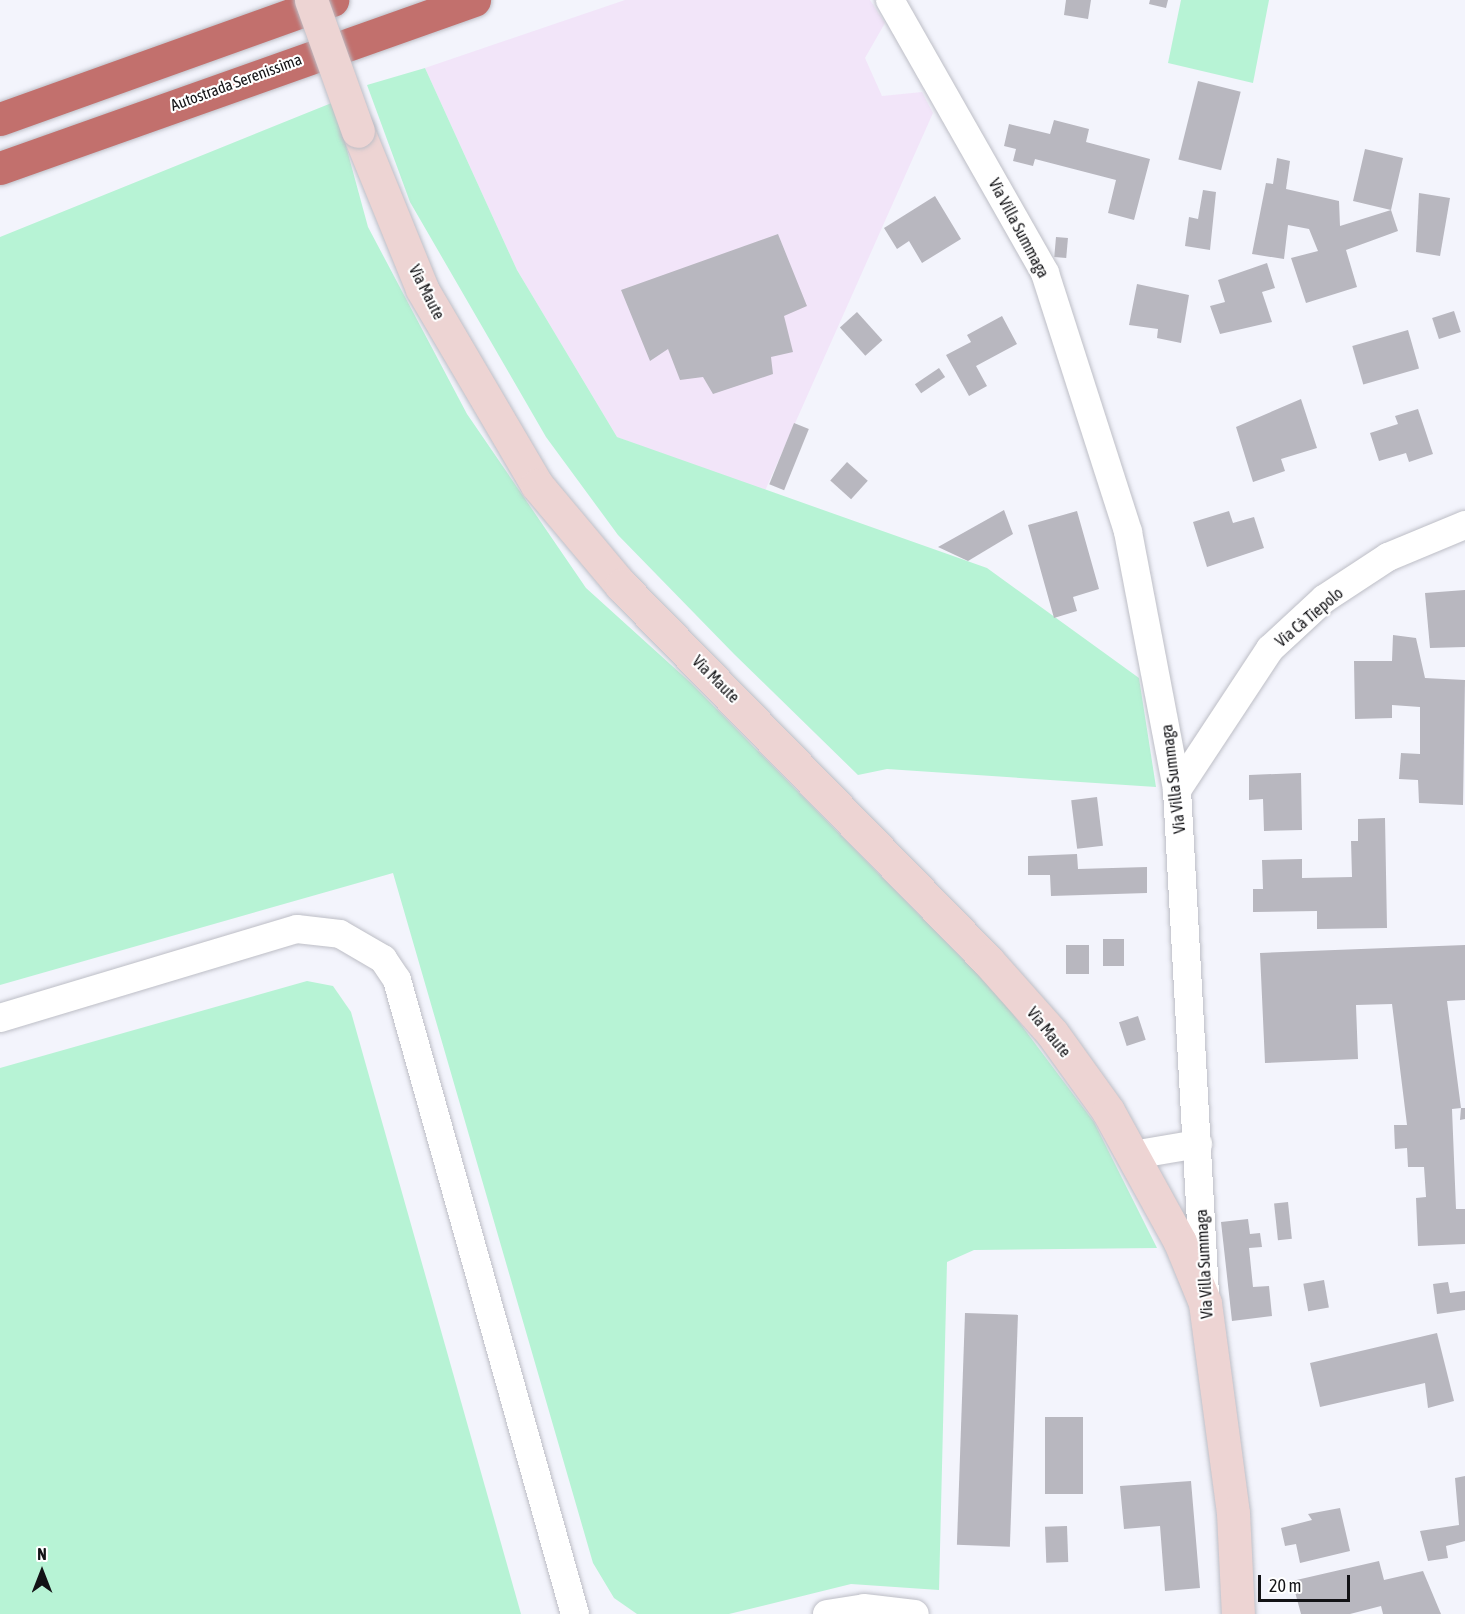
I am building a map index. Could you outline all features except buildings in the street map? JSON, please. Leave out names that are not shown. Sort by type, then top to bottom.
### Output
[{"type":"highway","points":[[0,119],[332,0]]},
{"type":"highway","name":"Autostrada Serenissima","points":[[0,168],[474,0]]},
{"type":"street","name":"Via Maute","points":[[311,0],[358,131],[422,289],[537,485],[621,585],[728,690],[1052,1033],[1133,1155],[1205,1304]]},
{"type":"street","name":"Via Villa Summaga","points":[[890,0],[1045,273],[1128,532],[1177,790],[1205,1304],[1233,1513],[1238,1614]]},
{"type":"street","name":"Via Cà Tiepolo","points":[[1177,790],[1270,649],[1324,599],[1389,558],[1465,525]]},
{"type":"street","points":[[0,1018],[297,929],[340,934],[383,959],[397,980],[575,1614]]},
{"type":"street","points":[[1133,1155],[1198,1144]]},
{"type":"street","points":[[826,1614],[864,1608],[915,1614]]},
{"type":"shaded area","points":[[625,0],[870,0],[885,23],[865,58],[882,96],[922,92],[933,113],[764,493],[617,437],[517,270],[425,68]]},
{"type":"green space","points":[[1181,0],[1269,0],[1253,83],[1168,63]]},
{"type":"green space","points":[[425,68],[517,270],[617,437],[987,568],[1139,678],[1156,787],[887,769],[858,775],[734,654],[618,535],[546,437],[410,202],[367,85]]},
{"type":"green space","points":[[334,102],[368,227],[467,414],[586,588],[691,683],[1001,998],[1094,1122],[1157,1248],[974,1250],[947,1262],[939,1590],[851,1584],[729,1614],[637,1614],[614,1598],[593,1563],[393,873],[0,985],[0,237]]},
{"type":"green space","points":[[307,981],[333,986],[351,1012],[521,1614],[0,1614],[0,1068]]}]
